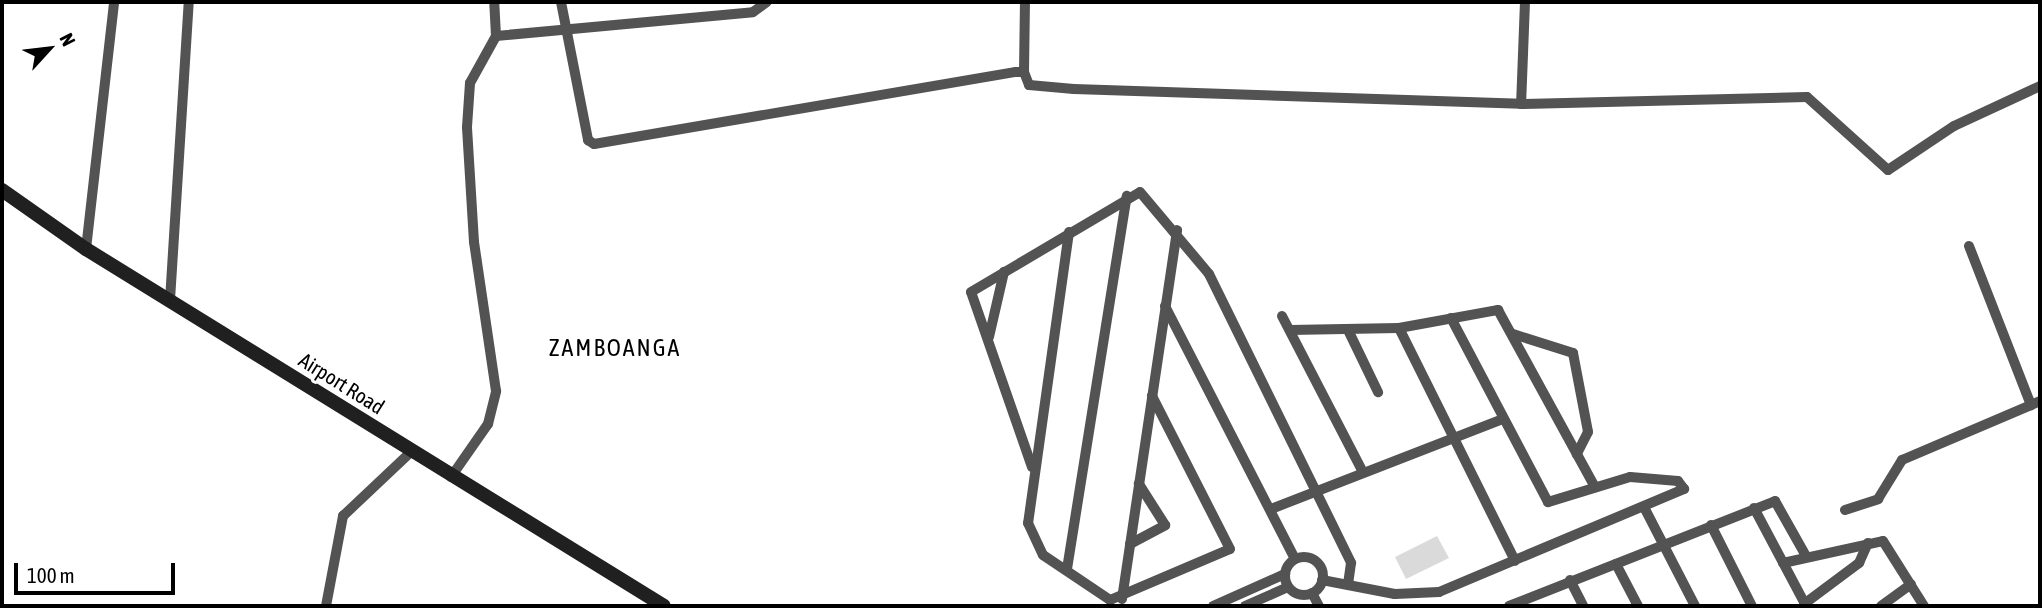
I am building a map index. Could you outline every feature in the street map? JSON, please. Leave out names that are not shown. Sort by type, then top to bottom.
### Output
[{"type":"main road","name":"Airport Road","points":[[2,190],[86,250],[664,606]]},
{"type":"street","points":[[86,250],[114,2]]},
{"type":"street","points":[[170,300],[189,2]]},
{"type":"street","points":[[452,477],[492,416],[496,391],[474,242],[467,127],[470,83],[496,36],[494,2]]},
{"type":"street","points":[[561,2],[587,140],[594,144],[1024,72]]},
{"type":"street","points":[[496,36],[753,12],[768,2]]},
{"type":"street","points":[[1025,2],[1024,72],[1029,85],[1074,89],[1521,104],[1807,97],[1888,170],[1954,126],[2040,86]]},
{"type":"street","points":[[1521,104],[1525,2]]},
{"type":"street","points":[[1032,467],[971,292],[1127,196],[1140,192],[1177,230],[1209,274],[1317,488],[1351,563],[1348,585]]},
{"type":"street","points":[[1067,569],[1127,196]]},
{"type":"street","points":[[1122,599],[1177,230]]},
{"type":"street","points":[[1069,232],[1032,467],[1030,532],[1043,555],[1067,569],[1105,599],[1122,599],[1230,549],[1152,396]]},
{"type":"street","points":[[1845,510],[1878,499],[1902,460],[2036,403],[1969,246]]},
{"type":"street","points":[[989,339],[1004,272]]},
{"type":"street","points":[[1165,306],[1295,559]]},
{"type":"street","points":[[1290,330],[1349,332],[1399,328],[1497,310],[1513,334],[1594,485]]},
{"type":"street","points":[[1282,316],[1363,472]]},
{"type":"street","points":[[1322,580],[1395,594],[1439,592],[1679,496],[1683,483],[1630,477],[1594,485],[1548,502],[1451,318]]},
{"type":"street","points":[[1399,328],[1515,561]]},
{"type":"street","points":[[1349,332],[1378,392]]},
{"type":"street","points":[[1513,334],[1573,353],[1588,432],[1577,454]]},
{"type":"street","points":[[1271,509],[1317,488],[1503,419]]},
{"type":"street","points":[[326,606],[343,516],[411,452]]},
{"type":"street","points":[[1130,544],[1165,525],[1139,484]]},
{"type":"street","points":[[1508,606],[1530,602],[1570,580],[1755,508],[1780,504],[1806,556]]},
{"type":"street","points":[[1755,508],[1805,605],[1859,563],[1868,543]]},
{"type":"street","points":[[1646,509],[1695,606]]},
{"type":"street","points":[[1711,525],[1752,606]]},
{"type":"street","points":[[1783,563],[1868,543],[1885,543],[1924,606]]},
{"type":"street","points":[[1213,606],[1234,602],[1285,574],[1295,559]]},
{"type":"street","points":[[1295,559],[1315,561],[1322,580]]},
{"type":"street","points":[[1616,564],[1638,606]]},
{"type":"street","points":[[1285,574],[1288,587]]},
{"type":"street","points":[[1312,593],[1322,580]]},
{"type":"street","points":[[1570,580],[1583,606]]},
{"type":"street","points":[[1881,606],[1910,584]]},
{"type":"street","points":[[1245,606],[1288,587],[1312,593],[1319,606]]},
{"type":"street","points":[[1394,606],[1395,594]]},
{"type":"shaded area","points":[[1437,536],[1449,558],[1406,579],[1395,557]]},
{"type":"district","name":"ZAMBOANGA","points":[[615,348]]}]
